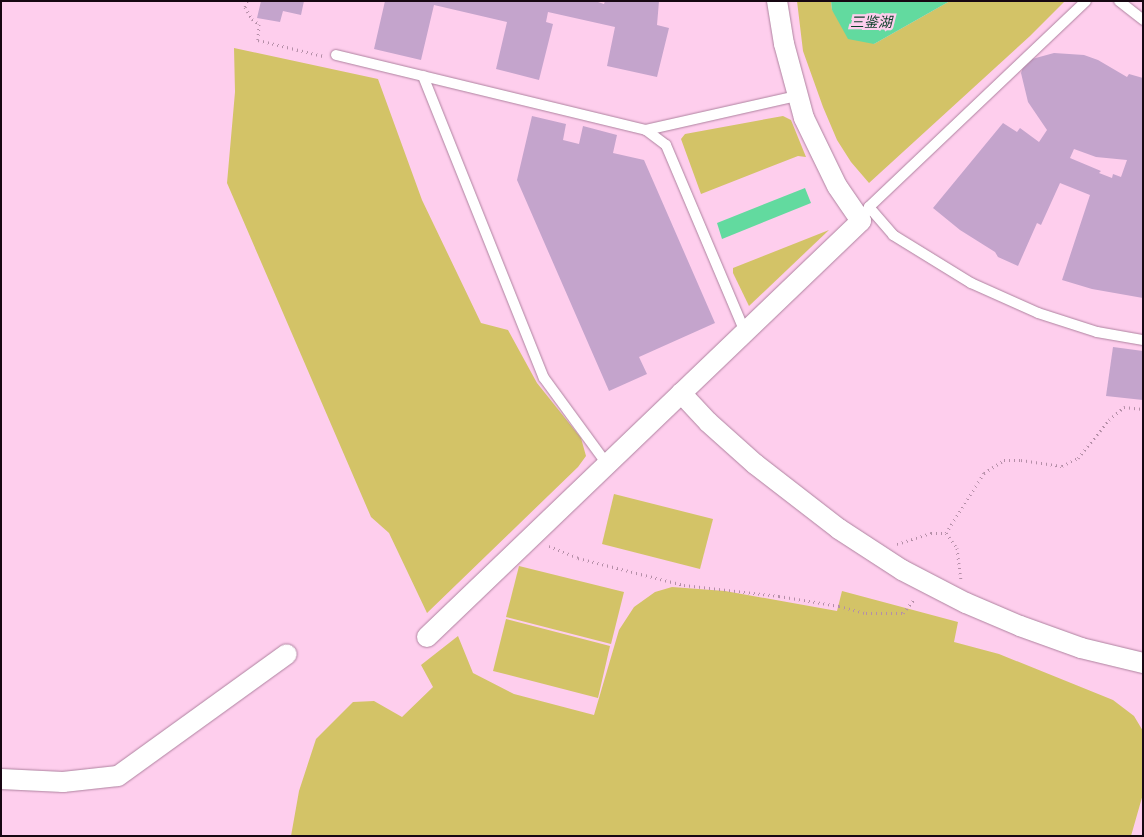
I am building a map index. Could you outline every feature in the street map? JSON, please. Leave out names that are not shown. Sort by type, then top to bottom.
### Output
[{"type":"street","points":[[427,637],[745,332],[865,214],[837,186],[821,157],[797,96],[784,44],[777,1]]},
{"type":"street","points":[[681,393],[708,422],[755,464],[840,530],[926,583],[1020,626],[1081,648],[1143,663]]},
{"type":"street","points":[[1,779],[63,782],[118,776],[287,654]]},
{"type":"lane","points":[[1086,1],[865,214],[893,236],[971,283],[1038,313],[1097,332],[1143,340]]},
{"type":"lane","points":[[1119,1],[1143,20]]},
{"type":"lane","points":[[336,55],[646,130],[666,145],[745,332]]},
{"type":"lane","points":[[424,76],[544,378],[607,464]]},
{"type":"lane","points":[[646,130],[797,96]]},
{"type":"path","points":[[247,1],[245,7],[252,19],[259,24],[258,40],[320,57],[336,55]]},
{"type":"path","points":[[946,533],[984,473],[1004,460],[1021,460],[1062,466],[1078,458],[1109,420],[1124,407],[1143,409]]},
{"type":"path","points":[[876,553],[911,538],[931,533],[946,533]]},
{"type":"path","points":[[946,533],[957,548],[961,574],[960,600]]},
{"type":"path","points":[[530,538],[578,558],[684,585],[779,596],[839,606],[866,613],[903,613],[926,583]]},
{"type":"shaded area","points":[[797,1],[831,1],[832,10],[874,44],[950,1],[1065,1],[1030,36],[869,183],[851,162],[837,140],[823,107],[803,51]]},
{"type":"shaded area","points":[[234,48],[378,79],[422,200],[481,323],[508,330],[537,383],[581,438],[586,456],[578,467],[427,613],[389,533],[371,517],[227,183],[235,92]]},
{"type":"shaded area","points":[[783,116],[791,120],[806,157],[798,156],[701,194],[681,139],[685,134]]},
{"type":"shaded area","points":[[829,230],[749,306],[733,273],[733,268]]},
{"type":"shaded area","points":[[614,494],[713,519],[700,569],[602,544]]},
{"type":"shaded area","points":[[519,566],[624,592],[611,644],[506,617]]},
{"type":"shaded area","points":[[672,587],[725,591],[837,611],[842,591],[958,622],[954,642],[999,654],[1113,700],[1134,716],[1143,731],[1143,794],[1131,836],[291,836],[299,791],[316,739],[353,702],[374,701],[402,717],[433,687],[421,665],[458,636],[473,673],[514,694],[594,715],[619,630],[634,607],[655,592]]},
{"type":"shaded area","points":[[506,619],[610,646],[598,698],[493,671]]},
{"type":"water","name":"三鉴湖","points":[[831,1],[950,1],[874,44],[848,39],[832,10]]},
{"type":"water","points":[[805,188],[811,203],[722,239],[717,223]]},
{"type":"building","points":[[261,1],[304,1],[301,15],[283,11],[280,22],[257,18]]},
{"type":"building","points":[[385,1],[595,1],[604,4],[605,1],[659,1],[657,25],[669,28],[657,77],[607,66],[615,27],[548,12],[546,22],[553,24],[539,80],[496,69],[507,22],[434,5],[421,60],[374,49]]},
{"type":"building","points":[[1054,53],[1084,55],[1098,60],[1127,77],[1129,74],[1143,78],[1143,298],[1092,289],[1062,280],[1090,195],[1060,183],[1041,225],[1037,223],[1018,266],[998,257],[995,252],[960,230],[933,208],[1003,123],[1017,132],[1020,128],[1039,142],[1047,130],[1028,102],[1021,73],[1023,67],[1032,59]],"holes":[[[1074,149],[1096,157],[1127,160],[1121,177],[1113,174],[1112,178],[1099,173],[1101,171],[1070,158]]]},
{"type":"building","points":[[532,116],[566,124],[563,140],[579,144],[583,126],[617,135],[613,153],[644,160],[715,323],[639,357],[647,374],[609,391],[517,180]]},
{"type":"building","points":[[1113,347],[1143,351],[1143,400],[1106,396]]}]
